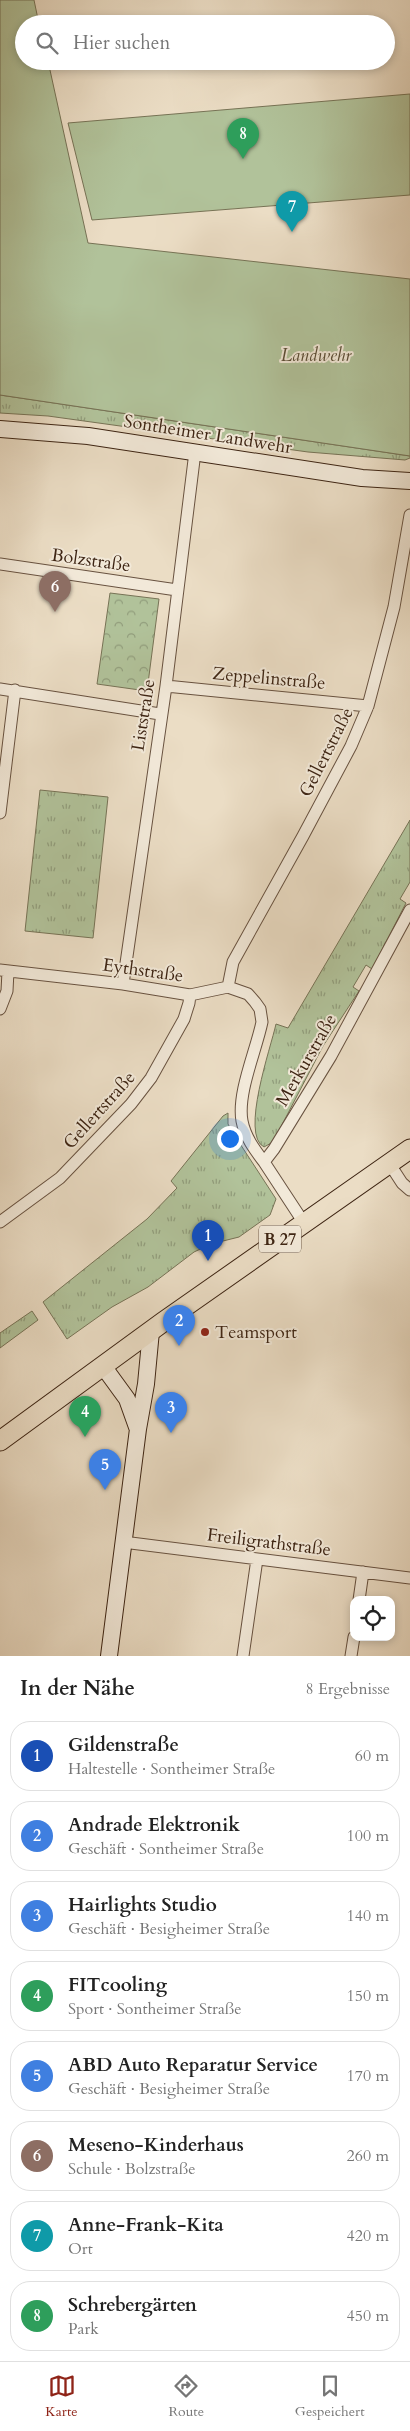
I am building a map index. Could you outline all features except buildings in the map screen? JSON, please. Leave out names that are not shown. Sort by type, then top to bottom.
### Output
[{"type":"main road","name":"B 27","points":[[0,1441],[151,1331],[410,1149]]},
{"type":"street","name":"Sontheimer Landwehr","points":[[0,428],[88,436],[362,478],[410,482]]},
{"type":"street","name":"Liststraße","points":[[123,984],[160,714],[166,686],[195,452]]},
{"type":"street","name":"Gellertstraße","points":[[228,987],[233,962],[304,836],[351,746],[368,706],[394,608],[410,515]]},
{"type":"street","name":"Bolzstraße","points":[[0,564],[177,590]]},
{"type":"street","name":"Zeppelinstraße","points":[[166,686],[368,706]]},
{"type":"street","points":[[0,689],[160,714]]},
{"type":"street","points":[[0,813],[15,690]]},
{"type":"street","name":"Merkurstraße","points":[[264,1162],[274,1149],[331,1056],[410,910]]},
{"type":"street","points":[[0,1009],[7,991],[4,970]]},
{"type":"street","name":"Eythstraße","points":[[4,970],[123,984],[190,995],[228,987]]},
{"type":"street","points":[[228,987],[248,994],[260,1009],[262,1015],[242,1113],[242,1122],[250,1142],[304,1223]]},
{"type":"street","name":"Gellertstraße","points":[[0,1222],[60,1178],[131,1104],[151,1078],[184,1019],[190,995]]},
{"type":"street","points":[[389,1164],[402,1183],[410,1190]]},
{"type":"street","points":[[108,1656],[138,1428],[144,1402],[151,1331]]},
{"type":"street","points":[[103,1366],[127,1400],[138,1428]]},
{"type":"street","name":"Freiligrathstraße","points":[[123,1542],[410,1578]]},
{"type":"street","points":[[243,1656],[257,1558]]},
{"type":"street","points":[[360,1596],[363,1572]]},
{"type":"street","points":[[351,1656],[353,1641]]},
{"type":"green space","name":"Landwehr","points":[[0,0],[34,0],[37,15],[15,15],[15,70],[50,70],[88,243],[410,279],[410,456],[0,395]]},
{"type":"green space","points":[[410,94],[410,195],[92,220],[68,123]]},
{"type":"green space","points":[[0,395],[410,456],[410,458],[405,460],[308,452],[48,416],[0,413]]},
{"type":"green space","points":[[110,593],[159,599],[147,691],[97,684]]},
{"type":"green space","points":[[40,790],[108,797],[93,938],[25,931]]},
{"type":"green space","points":[[410,820],[410,882],[400,899],[406,903],[372,969],[366,965],[353,987],[359,991],[323,1046],[273,1142],[264,1147],[257,1139],[255,1126],[256,1109],[276,1024],[288,1028]]},
{"type":"green space","points":[[228,1113],[228,1124],[233,1133],[276,1199],[270,1215],[239,1237],[211,1244],[194,1252],[148,1287],[112,1307],[67,1339],[43,1302],[147,1219],[177,1188],[171,1181],[223,1116]]},
{"type":"green space","points":[[32,1311],[38,1320],[0,1348],[0,1333]]},
{"type":"place","name":"Schrebergärten","points":[[243,159]]},
{"type":"place","name":"Anne-Frank-Kita","points":[[292,232]]},
{"type":"place","name":"Meseno-Kinderhaus","points":[[55,612]]},
{"type":"place","name":"Gildenstraße","points":[[208,1261]]},
{"type":"place","name":"Teamsport","points":[[205,1332]]},
{"type":"place","name":"Andrade Elektronik","points":[[179,1346]]},
{"type":"place","name":"Hairlights Studio","points":[[171,1433]]},
{"type":"place","name":"FITcooling","points":[[85,1437]]},
{"type":"place","name":"ABD Auto Reparatur Service","points":[[105,1490]]}]
